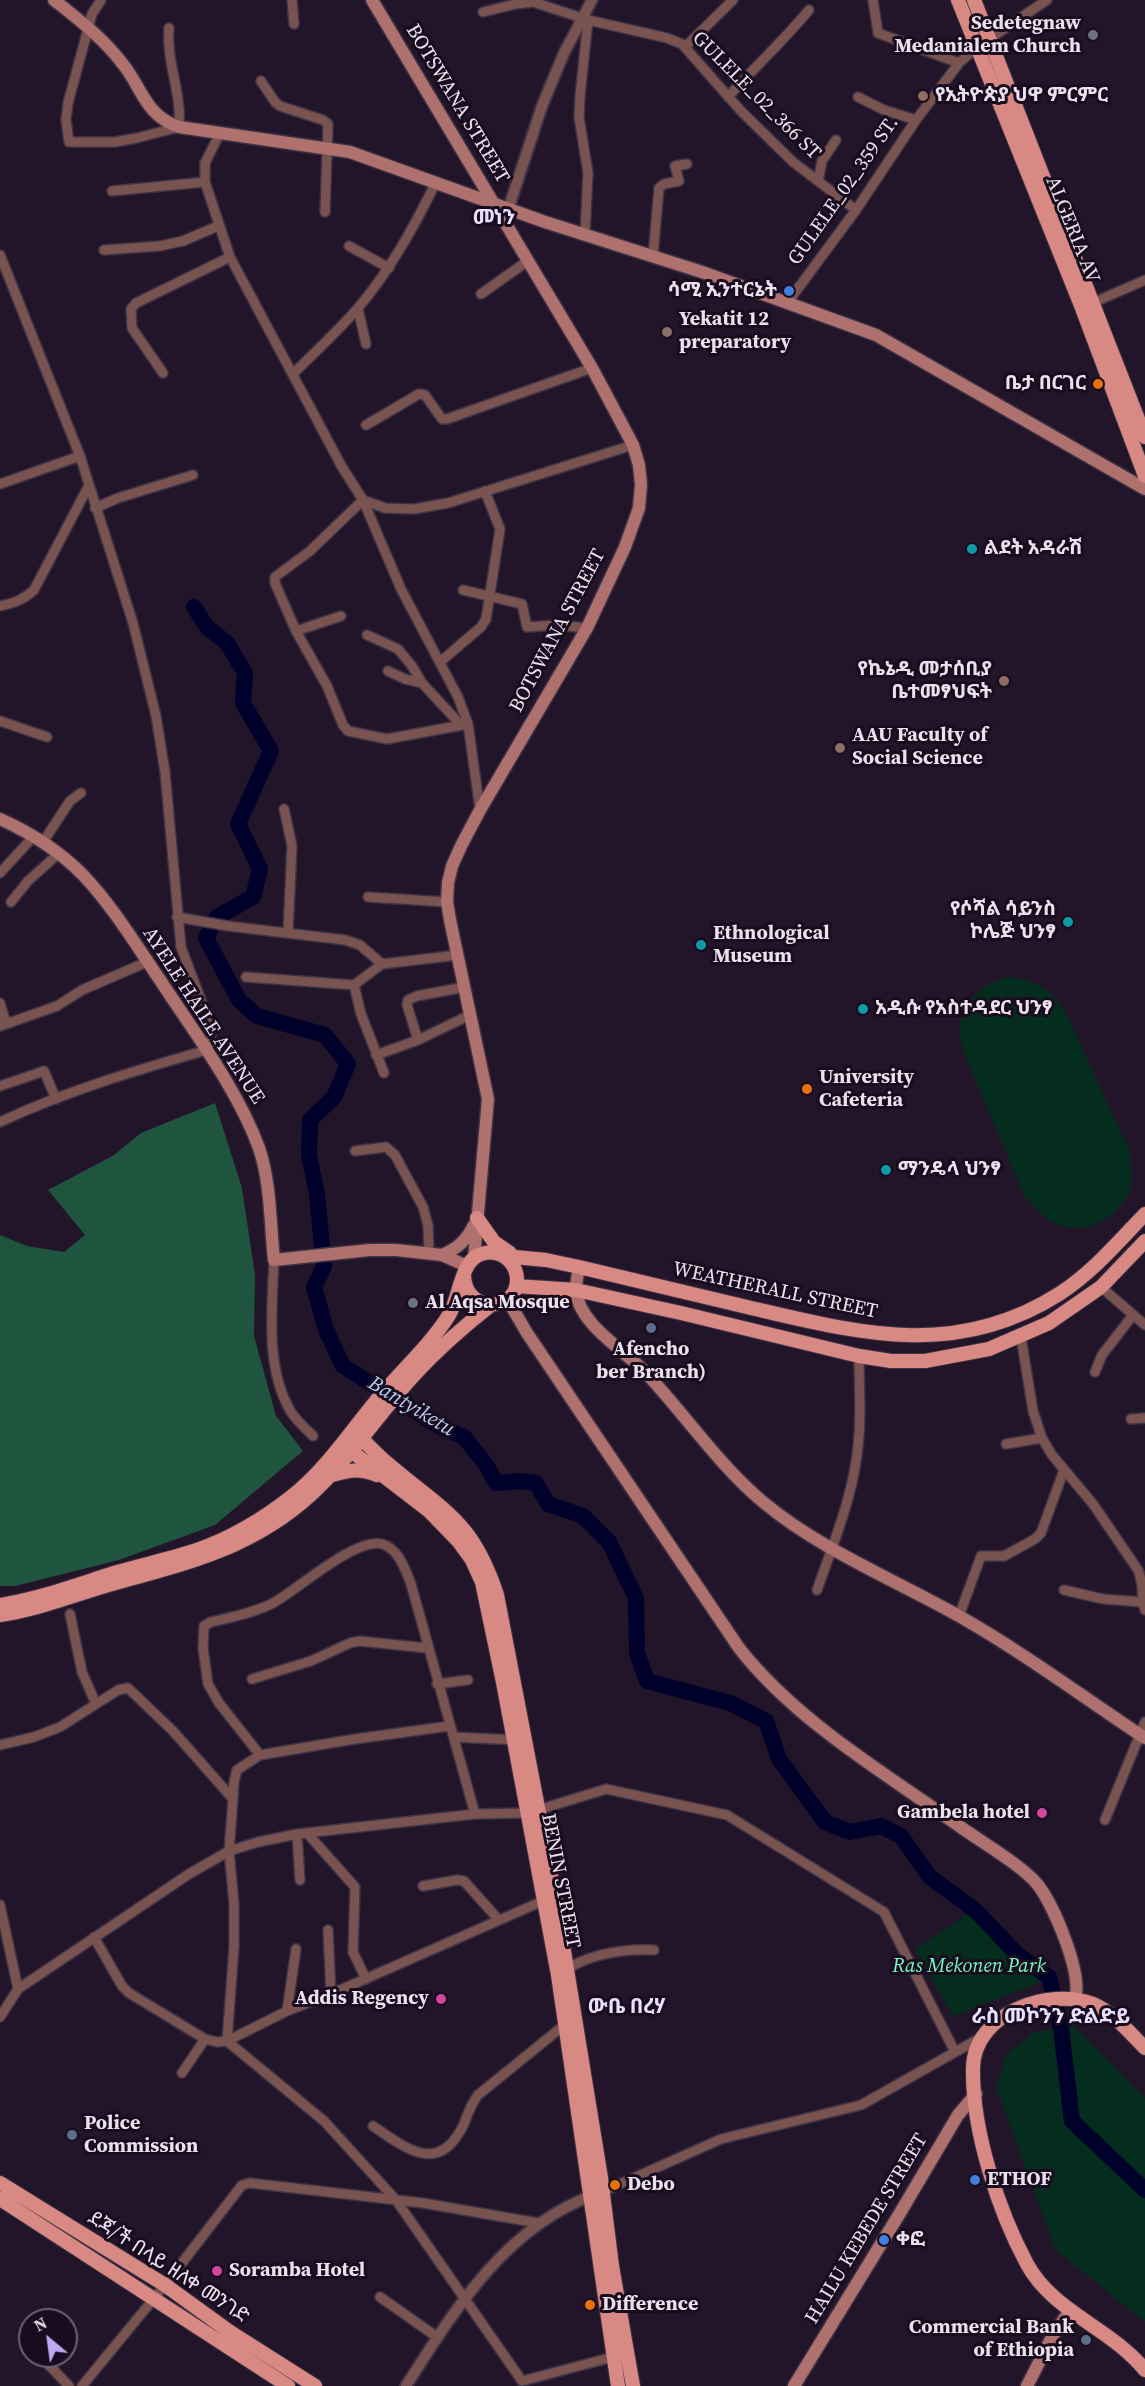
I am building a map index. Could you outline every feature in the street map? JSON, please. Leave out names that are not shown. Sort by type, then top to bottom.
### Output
[{"type":"main road","points":[[54,0],[88,27],[123,63],[152,110],[167,123],[179,127],[350,152],[508,210],[788,302],[889,340],[983,398],[1145,489]]},
{"type":"main road","name":"ALGERIA AV","points":[[958,0],[1031,178],[1145,437]]},
{"type":"main road","name":"ALGERIA AV","points":[[974,0],[1088,305],[1145,476]]},
{"type":"main road","name":"BOTSWANA STREET","points":[[376,2],[592,368],[633,445],[639,465],[641,485],[639,508],[626,547],[587,628],[480,810],[452,866],[447,902],[488,1099],[477,1218],[468,1266]]},
{"type":"main road","name":"AYELE HAILE AVENUE","points":[[0,819],[39,839],[59,853],[83,875],[147,962],[207,1050],[248,1122],[265,1168],[274,1260]]},
{"type":"main road","name":"WEATHERALL STREET","points":[[510,1257],[546,1260],[579,1267],[826,1326],[902,1337],[943,1335],[997,1323],[1038,1306],[1059,1294],[1081,1278],[1145,1214]]},
{"type":"main road","points":[[407,1374],[491,1305],[507,1299],[516,1286],[515,1269],[510,1257],[494,1242],[477,1218],[462,1244],[442,1255]]},
{"type":"main road","points":[[516,1286],[576,1290],[859,1356],[891,1361],[926,1361],[989,1349],[1049,1323],[1101,1287],[1145,1241]]},
{"type":"main road","points":[[274,1260],[377,1250],[429,1252],[468,1266]]},
{"type":"main road","points":[[4,1609],[221,1541],[292,1497],[347,1448],[407,1374],[456,1303],[468,1266],[489,1252],[510,1257]]},
{"type":"main road","points":[[468,1266],[464,1284],[474,1299],[491,1305]]},
{"type":"main road","points":[[579,1267],[576,1290],[587,1319],[634,1360],[701,1438],[753,1493],[783,1518],[832,1548],[959,1616],[1053,1674],[1142,1736]]},
{"type":"main road","points":[[507,1299],[533,1342],[739,1648],[769,1684],[824,1730],[1038,1885],[1067,1941],[1075,1978],[1075,1999]]},
{"type":"main road","points":[[374,1417],[377,1442],[387,1463]]},
{"type":"main road","name":"BENIN STREET","points":[[358,1435],[387,1463],[451,1514],[477,1546],[490,1573],[497,1595],[519,1739]]},
{"type":"main road","points":[[4,1609],[178,1567],[226,1550],[281,1520],[331,1475],[347,1448]]},
{"type":"main road","name":"BENIN STREET","points":[[347,1448],[429,1510],[459,1542],[472,1560],[482,1582],[519,1739],[600,2169],[596,2194],[618,2386]]},
{"type":"main road","points":[[331,1475],[352,1469],[366,1470],[388,1479]]},
{"type":"main road","name":"BENIN STREET","points":[[533,1811],[545,1900],[563,1972]]},
{"type":"main road","points":[[1145,2048],[1115,2018],[1095,2005],[1075,1999],[1052,2000],[1011,2011],[995,2024],[984,2036],[976,2050],[973,2067],[977,2115],[987,2161],[1012,2231],[1028,2265],[1042,2286],[1070,2310],[1117,2342],[1145,2370]]},
{"type":"main road","name":"HAILU KEBEDE STREET","points":[[794,2386],[958,2115],[976,2094]]},
{"type":"main road","name":"ደጃ/ች በላይ ዘለቀ መንገድ","points":[[0,2183],[165,2286],[230,2332],[315,2386]]},
{"type":"main road","points":[[0,2199],[288,2386]]},
{"type":"main road","name":"BENIN STREET","points":[[606,2267],[633,2386]]},
{"type":"main road","points":[[1027,2386],[1052,2337],[1070,2310]]},
{"type":"street","points":[[101,0],[92,14],[68,103],[66,120],[69,142],[115,142],[179,127],[178,97],[167,46],[169,28]]},
{"type":"street","points":[[292,0],[294,24]]},
{"type":"street","points":[[585,234],[588,173],[579,117],[586,19],[592,0]]},
{"type":"street","points":[[685,47],[733,0]]},
{"type":"street","points":[[873,0],[878,33],[959,63]]},
{"type":"street","name":"GULELE_02_359 ST.","points":[[788,302],[856,210],[916,120],[959,63],[976,48],[1047,0]]},
{"type":"street","name":"GULELE_02_366 ST","points":[[483,12],[533,2],[586,19],[667,38],[685,47],[728,97],[793,162],[856,210]]},
{"type":"street","points":[[728,97],[785,39],[809,10]]},
{"type":"street","points":[[508,210],[542,106],[564,53],[586,19]]},
{"type":"street","points":[[261,81],[280,106],[323,120],[328,124],[325,212]]},
{"type":"street","points":[[858,97],[884,110],[916,120]]},
{"type":"street","points":[[220,133],[205,163],[205,182],[218,226],[230,257],[342,467],[363,500],[401,589],[458,697],[480,810]]},
{"type":"street","points":[[818,181],[822,161],[836,140]]},
{"type":"street","points":[[653,256],[659,188],[664,184],[680,181],[675,166],[687,164]]},
{"type":"street","points":[[112,191],[205,182]]},
{"type":"street","points":[[293,374],[358,309],[389,268],[412,232],[436,182]]},
{"type":"street","points":[[104,250],[160,246],[183,241],[218,226]]},
{"type":"street","points":[[349,246],[389,268]]},
{"type":"street","points":[[0,255],[80,456],[133,623],[156,716],[165,772],[181,947],[210,1029],[211,1038],[207,1050],[134,1071],[0,1122]]},
{"type":"street","points":[[163,373],[132,328],[131,309],[136,303],[230,257]]},
{"type":"street","points":[[481,294],[529,260]]},
{"type":"street","points":[[1088,305],[1145,280]]},
{"type":"street","points":[[358,309],[366,344]]},
{"type":"street","points":[[366,425],[419,394],[425,395],[442,419],[447,419],[592,368]]},
{"type":"street","points":[[363,500],[384,508],[414,509],[448,503],[633,445]]},
{"type":"street","points":[[0,484],[80,456]]},
{"type":"street","points":[[95,508],[118,498],[193,475]]},
{"type":"street","points":[[0,606],[26,598],[33,590],[88,487]]},
{"type":"street","points":[[440,662],[481,627],[486,619],[500,529],[485,491]]},
{"type":"street","points":[[363,500],[310,551],[275,577],[274,583],[348,731],[387,739],[464,724]]},
{"type":"street","points":[[463,590],[522,604],[527,627],[557,625],[587,628]]},
{"type":"street","points":[[296,631],[341,615]]},
{"type":"street","points":[[367,635],[398,650],[422,683],[464,724]]},
{"type":"street","points":[[388,671],[405,679],[422,683]]},
{"type":"street","points":[[0,721],[47,738]]},
{"type":"street","points":[[0,873],[39,839],[70,801],[81,793]]},
{"type":"street","points":[[284,809],[292,846],[288,932]]},
{"type":"street","points":[[11,902],[28,881],[59,853]]},
{"type":"street","points":[[368,897],[447,902]]},
{"type":"street","points":[[177,917],[228,926],[345,940],[360,945],[382,964]]},
{"type":"street","points":[[246,977],[354,985],[382,964],[458,955]]},
{"type":"street","points":[[0,1003],[3,1024],[57,1006],[89,987],[147,962]]},
{"type":"street","points":[[354,985],[384,1073]]},
{"type":"street","points":[[418,1040],[407,1005],[408,1000],[417,996],[465,987]]},
{"type":"street","points":[[376,1055],[418,1040],[470,1015]]},
{"type":"street","points":[[0,1086],[44,1071],[56,1099]]},
{"type":"street","points":[[355,1151],[386,1146],[395,1155],[426,1216],[429,1252]]},
{"type":"street","points":[[274,1260],[273,1352],[280,1386],[293,1415],[313,1437]]},
{"type":"street","points":[[1101,1287],[1145,1325]]},
{"type":"street","points":[[1095,1372],[1102,1355],[1133,1315]]},
{"type":"street","points":[[1021,1337],[1033,1411],[1042,1438],[1064,1470],[1093,1504],[1138,1570],[1144,1581],[1144,1606],[1064,1590]]},
{"type":"street","points":[[817,1590],[845,1511],[859,1435],[859,1356]]},
{"type":"street","points":[[1131,1419],[1145,1418]]},
{"type":"street","points":[[1006,1444],[1042,1438]]},
{"type":"street","points":[[959,1616],[981,1556],[1004,1556],[1035,1539],[1041,1533],[1064,1470]]},
{"type":"street","points":[[260,1755],[219,1703],[208,1684],[204,1626],[271,1604],[293,1591],[307,1577],[345,1556],[368,1544],[381,1544],[392,1550],[402,1561],[411,1584],[475,1814]]},
{"type":"street","points":[[70,1614],[82,1672],[96,1704]]},
{"type":"street","points":[[252,1679],[311,1661],[359,1641],[427,1648]]},
{"type":"street","points":[[437,1684],[468,1680]]},
{"type":"street","points":[[0,1745],[60,1727],[118,1690],[128,1688],[173,1731],[233,1799]]},
{"type":"street","points":[[1105,1820],[1142,1736],[1145,1722]]},
{"type":"street","points":[[227,2041],[234,1947],[234,1904],[229,1851],[234,1782],[237,1770],[260,1755],[354,1738],[450,1726]]},
{"type":"street","points":[[454,1737],[519,1739]]},
{"type":"street","points":[[0,2017],[18,1989],[189,1874],[229,1851],[302,1833],[475,1814],[533,1811],[606,1790],[727,1815],[884,1912],[955,2052]]},
{"type":"street","points":[[300,1880],[302,1833]]},
{"type":"street","points":[[302,1833],[355,1887],[353,1952],[366,1978]]},
{"type":"street","points":[[423,1886],[457,1880],[464,1881],[498,1919]]},
{"type":"street","points":[[94,1937],[122,1986],[129,1993],[205,2039],[217,2042],[227,2041],[287,2012],[545,1900]]},
{"type":"street","points":[[0,1905],[18,1989]]},
{"type":"street","points":[[328,1930],[331,1994]]},
{"type":"street","points":[[287,2012],[296,1950]]},
{"type":"street","points":[[563,1972],[608,1953],[654,1950]]},
{"type":"street","points":[[373,2126],[408,2149],[420,2154],[430,2156],[443,2151],[455,2139],[470,2105],[478,2095],[571,2021]]},
{"type":"street","points":[[406,2386],[466,2297],[507,2250],[538,2223],[596,2194],[721,2139],[861,2106],[984,2036]]},
{"type":"street","points":[[182,2073],[205,2039]]},
{"type":"street","points":[[227,2041],[324,2121],[396,2200],[466,2297],[523,2383],[613,2357]]},
{"type":"street","points":[[82,2386],[165,2286],[242,2184],[250,2182],[396,2200],[538,2223]]},
{"type":"street","points":[[380,2297],[437,2337]]},
{"type":"street","points":[[52,2368],[69,2386]]},
{"type":"green space","points":[[1007,977],[1034,983],[1048,991],[1060,1003],[1128,1148],[1132,1177],[1127,1198],[1109,1216],[1097,1223],[1074,1228],[1063,1226],[1043,1216],[1025,1197],[966,1058],[960,1038],[960,1024],[967,1006],[988,985]]},
{"type":"green space","points":[[215,1103],[242,1188],[255,1275],[254,1336],[276,1416],[303,1451],[215,1525],[119,1560],[15,1586],[0,1586],[0,1235],[27,1246],[64,1252],[85,1235],[48,1190],[114,1155],[141,1133]]},
{"type":"green space","name":"Ras Mekonen Park","points":[[969,1913],[1041,1982],[953,2016],[915,1950]]},
{"type":"green space","points":[[1074,2026],[1145,2098],[1145,2322],[1055,2249],[997,2089],[1005,2056],[1034,2032]]},
{"type":"waterway","name":"Bantyiketu","points":[[194,607],[207,627],[227,643],[245,673],[243,703],[271,751],[238,824],[260,869],[253,897],[217,917],[206,938],[239,1000],[257,1016],[325,1035],[348,1064],[334,1097],[310,1120],[309,1155],[317,1194],[324,1267],[314,1287],[326,1330],[343,1366],[439,1426],[464,1437],[487,1466],[496,1483],[520,1481],[536,1483],[548,1504],[583,1516],[609,1542],[636,1598],[637,1653],[647,1681],[730,1703],[766,1721],[779,1759],[825,1822],[850,1832],[881,1826],[901,1836],[930,1877],[975,1910],[1017,1954],[1049,1977],[1061,2029],[1072,2121],[1145,2190]]},
{"type":"place","name":"Sedetegnaw Medanialem Church","points":[[1093,35]]},
{"type":"place","name":"የኢትዮጵያ ህዋ ምርምር","points":[[923,96]]},
{"type":"place","name":"ሳሚ ኢንተርኔት","points":[[789,291]]},
{"type":"place","name":"Yekatit 12 preparatory","points":[[667,332]]},
{"type":"place","name":"ቤታ በርገር","points":[[1098,384]]},
{"type":"place","name":"ልደት አዳራሽ","points":[[972,549]]},
{"type":"place","name":"የኬኔዲ መታሰቢያ ቤተመፃህፍት","points":[[1004,681]]},
{"type":"place","name":"AAU Faculty of Social Science","points":[[840,748]]},
{"type":"place","name":"የሶሻል ሳይንስ ኮሌጅ ህንፃ","points":[[1068,922]]},
{"type":"place","name":"Ethnological Museum","points":[[701,945]]},
{"type":"place","name":"አዲሱ የአስተዳደር ህንፃ","points":[[863,1009]]},
{"type":"place","name":"University Cafeteria","points":[[807,1089]]},
{"type":"place","name":"ማንዴላ ህንፃ","points":[[886,1170]]},
{"type":"place","name":"Al Aqsa Mosque","points":[[413,1303]]},
{"type":"place","name":"Afencho ber Branch)","points":[[651,1328]]},
{"type":"place","name":"Gambela hotel","points":[[1042,1813]]},
{"type":"place","name":"Addis Regency","points":[[441,1999]]},
{"type":"place","name":"Police Commission","points":[[72,2135]]},
{"type":"place","name":"ETHOF","points":[[975,2180]]},
{"type":"place","name":"Debo","points":[[615,2185]]},
{"type":"place","name":"ቀፎ","points":[[884,2240]]},
{"type":"place","name":"Soramba Hotel","points":[[217,2271]]},
{"type":"place","name":"Difference","points":[[590,2305]]},
{"type":"place","name":"Commercial Bank of Ethiopia","points":[[1086,2340]]},
{"type":"district","name":"መነን","points":[[494,219]]},
{"type":"district","name":"ውቤ በረሃ","points":[[627,2008]]},
{"type":"district","name":"ራስ መኮንን ድልድይ","points":[[1051,2018]]}]
